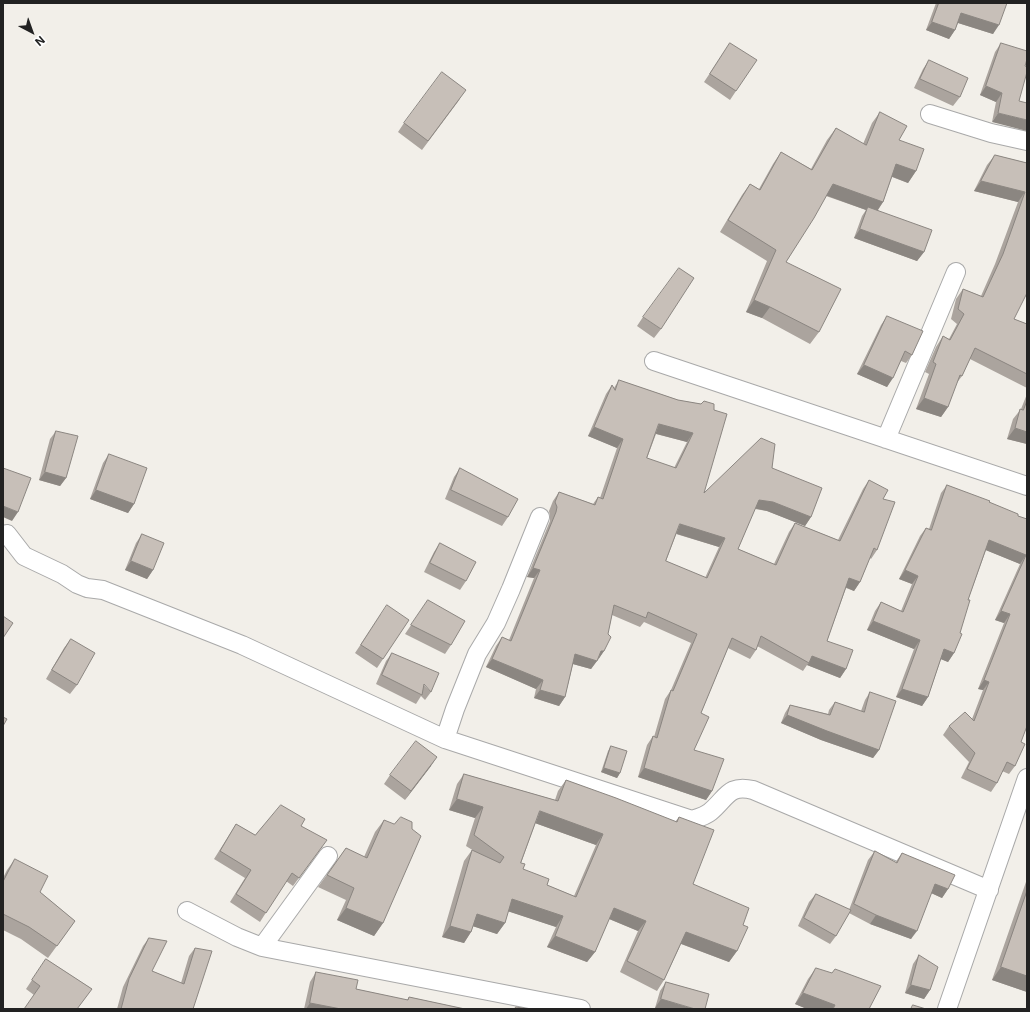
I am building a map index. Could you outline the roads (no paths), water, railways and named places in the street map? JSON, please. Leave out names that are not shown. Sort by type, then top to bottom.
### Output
[{"type":"street","points":[[930,114],[991,133],[1027,141]]},
{"type":"street","points":[[886,439],[956,272]]},
{"type":"street","points":[[654,361],[1027,486]]},
{"type":"street","points":[[445,739],[455,709],[477,654],[496,623],[512,589],[540,517]]},
{"type":"street","points":[[7,534],[24,556],[62,574],[77,584],[87,588],[104,590],[242,646],[445,739],[692,820],[709,813],[735,789],[742,788],[753,790],[989,890]]},
{"type":"street","points":[[947,1009],[1027,778]]},
{"type":"street","points":[[262,946],[328,856]]},
{"type":"street","points":[[187,911],[237,937],[262,946],[581,1009]]}]
